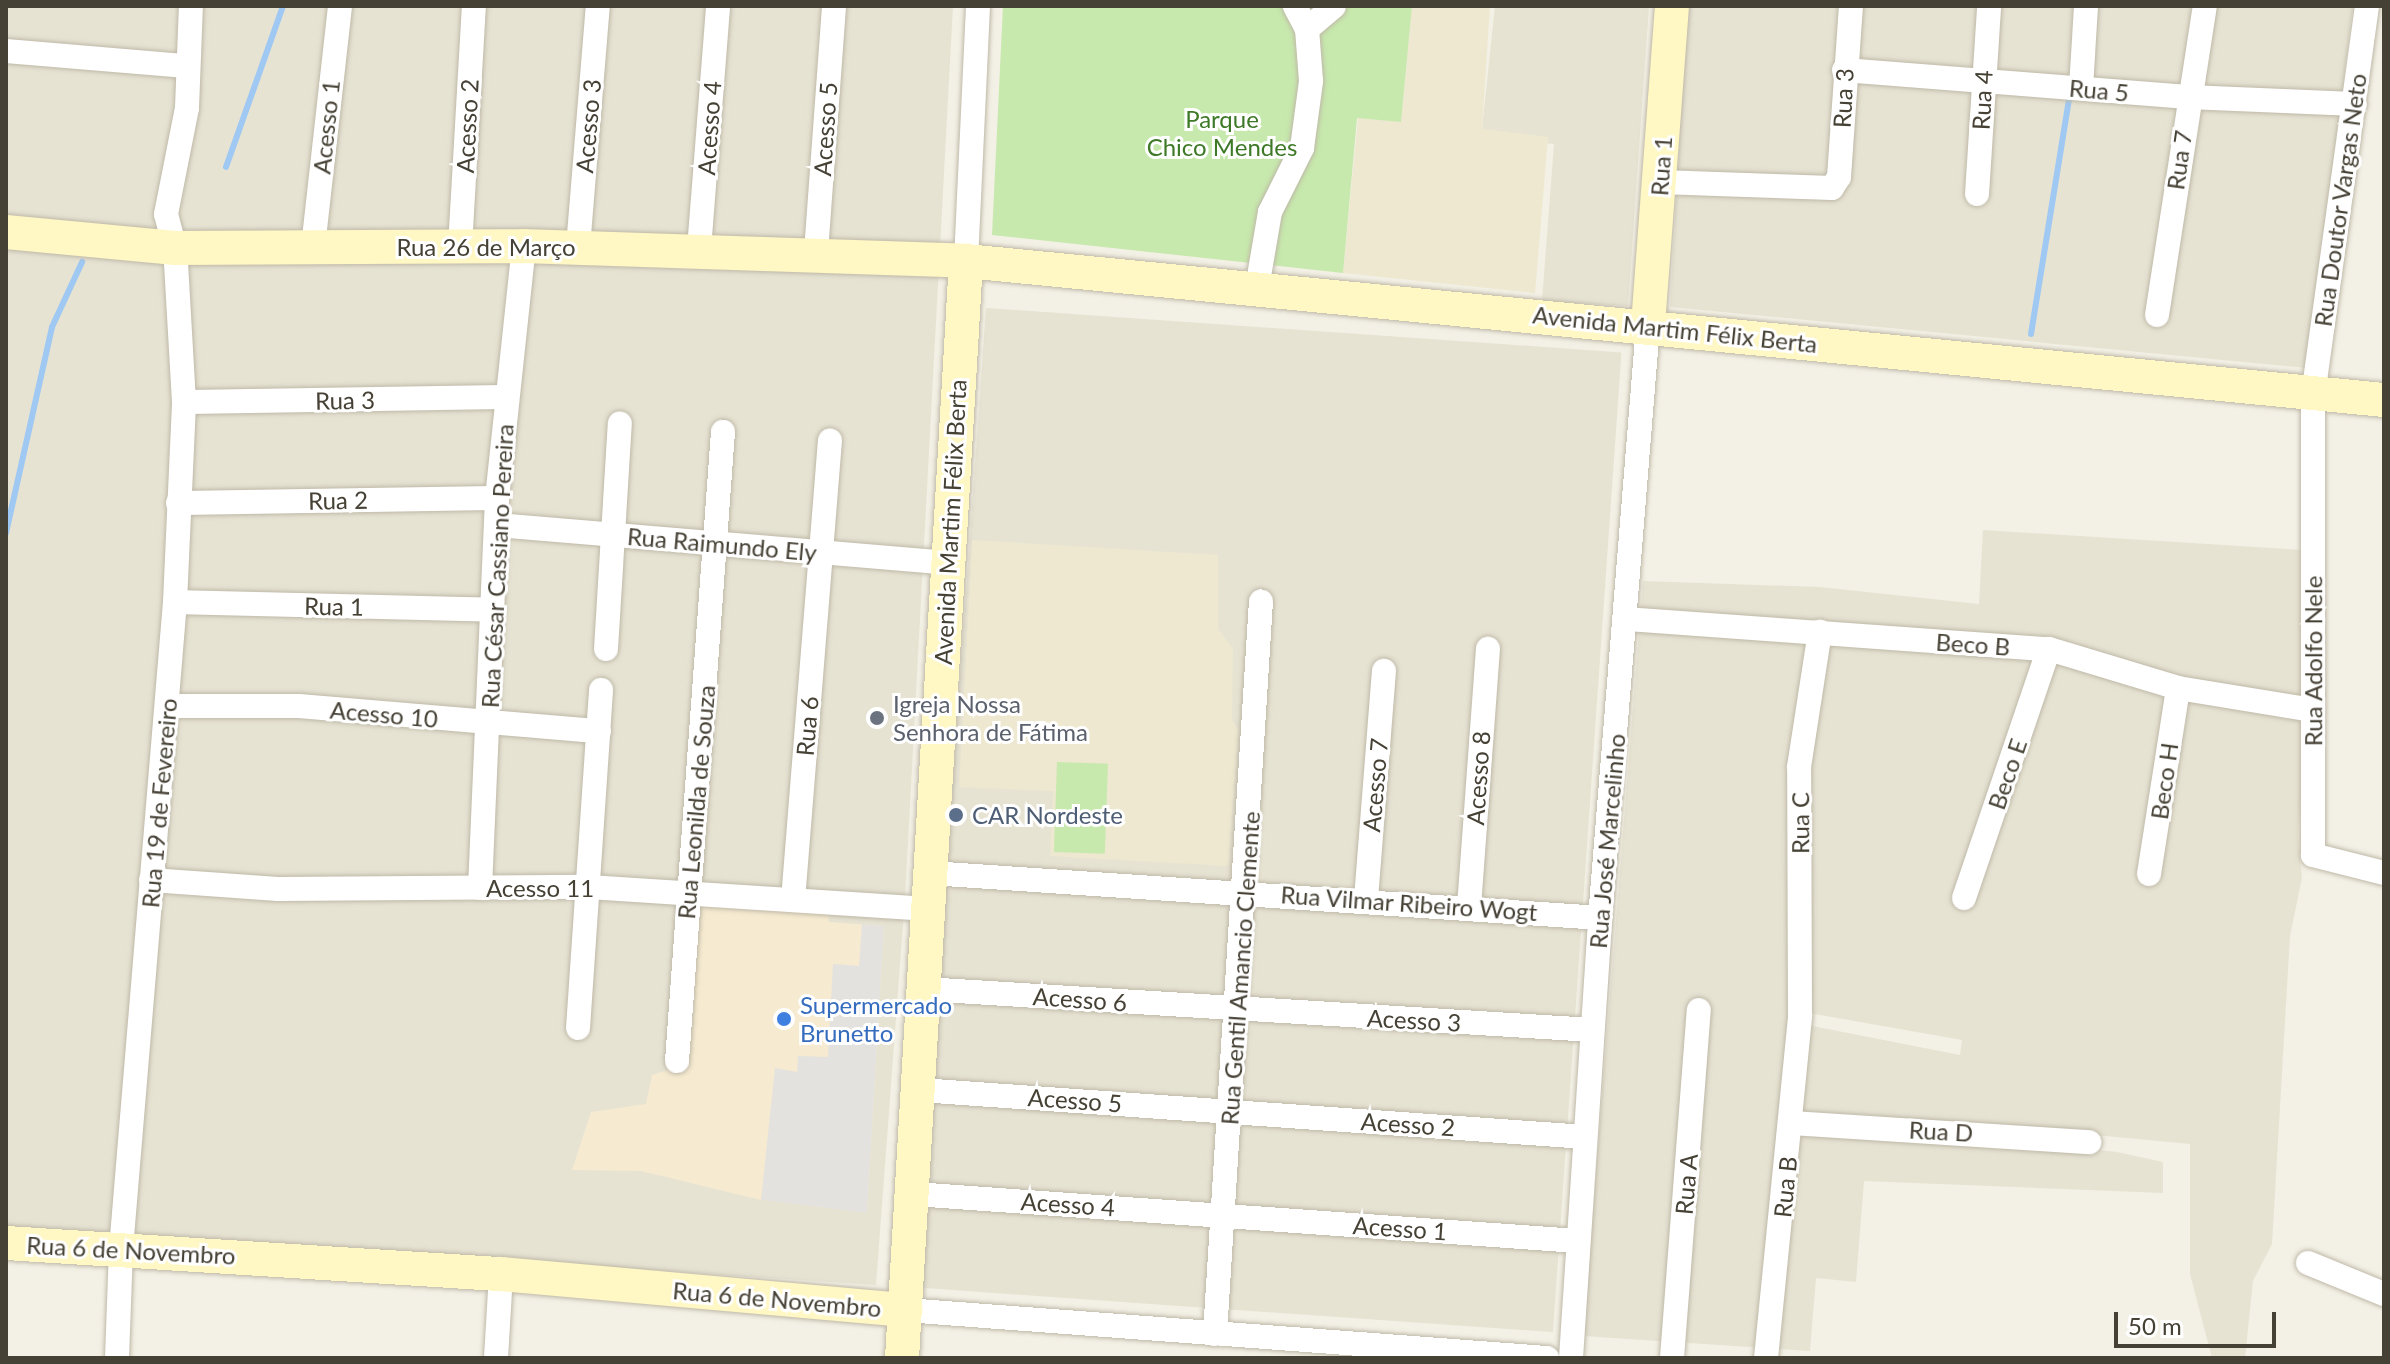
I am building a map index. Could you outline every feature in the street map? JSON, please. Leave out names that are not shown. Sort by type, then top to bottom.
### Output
[{"type":"street","name":"Rua 19 de Fevereiro","points":[[117,1358],[121,1249],[175,602],[184,402],[175,248],[166,214],[187,108],[186,66],[191,6]]},
{"type":"street","name":"Acesso 1","points":[[313,247],[340,6]]},
{"type":"street","name":"Acesso 2","points":[[460,247],[474,6]]},
{"type":"street","name":"Acesso 3","points":[[578,247],[598,6]]},
{"type":"street","name":"Acesso 4","points":[[699,249],[718,6]]},
{"type":"street","name":"Acesso 5","points":[[816,252],[834,6]]},
{"type":"street","name":"Avenida Martim Félix Berta","points":[[902,1358],[920,1090],[978,6]]},
{"type":"street","points":[[1257,288],[1270,212],[1302,148],[1311,81],[1307,29],[1295,6]]},
{"type":"street","points":[[1307,29],[1334,6]]},
{"type":"street","name":"Rua 1","points":[[1648,325],[1672,6]]},
{"type":"street","name":"Rua 3","points":[[1660,182],[1832,188],[1839,177],[1844,70],[1851,6]]},
{"type":"street","name":"Rua 4","points":[[1977,194],[1989,6]]},
{"type":"street","points":[[2081,88],[2086,6]]},
{"type":"street","name":"Rua 7","points":[[2157,315],[2188,97],[2205,6]]},
{"type":"street","name":"Rua Doutor Vargas Neto","points":[[2313,394],[2367,6]]},
{"type":"street","points":[[6,51],[186,66]]},
{"type":"street","name":"Rua 5","points":[[1844,70],[2188,97],[2355,104]]},
{"type":"street","name":"Rua 26 de Março","points":[[6,232],[175,248],[524,246],[816,252],[966,261]]},
{"type":"street","name":"Rua César Cassiano Pereira","points":[[480,888],[490,723],[497,498],[524,246]]},
{"type":"street","name":"Avenida Martim Félix Berta","points":[[966,261],[1648,325],[2384,400]]},
{"type":"street","name":"Rua José Marcelinho","points":[[1571,1358],[1600,918],[1648,325]]},
{"type":"street","name":"Rua Adolfo Nele","points":[[2313,394],[2313,855],[2384,873]]},
{"type":"street","name":"Rua 3","points":[[184,402],[506,397]]},
{"type":"street","points":[[606,649],[620,423]]},
{"type":"street","name":"Rua Leonilda de Souza","points":[[677,1061],[723,432]]},
{"type":"street","points":[[821,552],[830,440]]},
{"type":"street","name":"Rua 2","points":[[178,503],[497,498]]},
{"type":"street","name":"Rua Raimundo Ely","points":[[497,525],[948,563]]},
{"type":"street","name":"Rua 6","points":[[793,900],[821,552]]},
{"type":"street","name":"Rua Gentil Amancio Clemente","points":[[1215,1334],[1247,892],[1261,601]]},
{"type":"street","name":"Rua 1","points":[[175,602],[493,610]]},
{"type":"street","name":"Beco B","points":[[1626,619],[2049,649],[2178,688],[2313,710]]},
{"type":"street","name":"Rua C","points":[[1800,1015],[1799,767],[1820,632]]},
{"type":"street","name":"Acesso 8","points":[[1469,907],[1488,649]]},
{"type":"street","name":"Beco E","points":[[1964,898],[2049,649]]},
{"type":"street","name":"Acesso 7","points":[[1366,899],[1384,671]]},
{"type":"street","name":"Beco H","points":[[2149,874],[2178,688]]},
{"type":"street","points":[[578,1028],[601,690]]},
{"type":"street","name":"Acesso 10","points":[[168,706],[299,706],[599,731]]},
{"type":"street","name":"Rua Vilmar Ribeiro Wogt","points":[[930,873],[1366,899],[1600,918]]},
{"type":"street","name":"Acesso 11","points":[[151,880],[278,889],[589,887],[689,891],[928,909]]},
{"type":"street","name":"Acesso 6","points":[[924,989],[1237,1010]]},
{"type":"street","name":"Acesso 3","points":[[1237,1010],[1592,1030]]},
{"type":"street","name":"Rua A","points":[[1672,1358],[1699,1010]]},
{"type":"street","name":"Rua B","points":[[1766,1358],[1792,1123],[1800,1015]]},
{"type":"street","name":"Acesso 5","points":[[920,1090],[1230,1110]]},
{"type":"street","name":"Acesso 2","points":[[1230,1110],[1585,1137]]},
{"type":"street","name":"Rua D","points":[[1792,1123],[2089,1142]]},
{"type":"street","name":"Acesso 4","points":[[914,1194],[1223,1215]]},
{"type":"street","name":"Acesso 1","points":[[1223,1215],[1577,1241]]},
{"type":"street","name":"Rua 6 de Novembro","points":[[6,1243],[501,1274],[905,1310],[1547,1358]]},
{"type":"street","points":[[2308,1263],[2384,1294]]},
{"type":"street","points":[[496,1358],[501,1274]]},
{"type":"shaded area","points":[[6,6],[953,6],[905,898],[876,1285],[6,1228]]},
{"type":"shaded area","points":[[1412,6],[1490,6],[1482,129],[1548,137],[1535,293],[1343,273],[1358,118],[1401,122]]},
{"type":"shaded area","points":[[1495,6],[1649,6],[1628,306],[1542,301],[1554,144],[1481,138]]},
{"type":"shaded area","points":[[1687,6],[2353,6],[2307,368],[1670,307]]},
{"type":"shaded area","points":[[986,308],[1621,352],[1553,1332],[917,1288]]},
{"type":"shaded area","points":[[1983,530],[2302,550],[2305,726],[2298,835],[2302,878],[2290,936],[2272,1244],[2253,1281],[2245,1358],[2212,1358],[2190,1274],[2190,1144],[2084,1134],[1990,1139],[2117,1152],[2163,1162],[2163,1193],[1864,1181],[1856,1282],[1816,1278],[1810,1351],[1583,1336],[1643,581],[1820,587],[1979,604]],"holes":[[[1809,1013],[1962,1040],[1960,1055],[1792,1022]]]},
{"type":"shaded area","points":[[972,540],[1218,555],[1218,629],[1233,649],[1232,720],[1238,730],[1228,866],[1050,856],[1053,791],[959,787]]},
{"type":"shaded area","name":"Supermercado Brunetto","points":[[696,902],[829,910],[829,922],[884,926],[867,1213],[761,1200],[641,1171],[572,1170],[591,1112],[646,1104],[652,1075],[686,1064]]},
{"type":"shaded area","points":[[862,924],[884,926],[867,1213],[761,1200],[775,1068],[797,1072],[798,1056],[828,1057],[833,964],[859,966]]},
{"type":"green space","name":"Parque Chico Mendes","points":[[1003,6],[1412,6],[1401,122],[1357,118],[1343,273],[992,235]]},
{"type":"green space","points":[[1057,762],[1108,764],[1105,854],[1054,852]]},
{"type":"waterway","points":[[226,167],[283,6]]},
{"type":"waterway","points":[[2031,334],[2069,99]]},
{"type":"waterway","points":[[6,533],[52,327],[82,262]]},
{"type":"place","name":"Igreja Nossa Senhora de Fátima","points":[[877,718]]},
{"type":"place","name":"CAR Nordeste","points":[[956,815]]},
{"type":"place","name":"Supermercado Brunetto","points":[[784,1019]]}]
